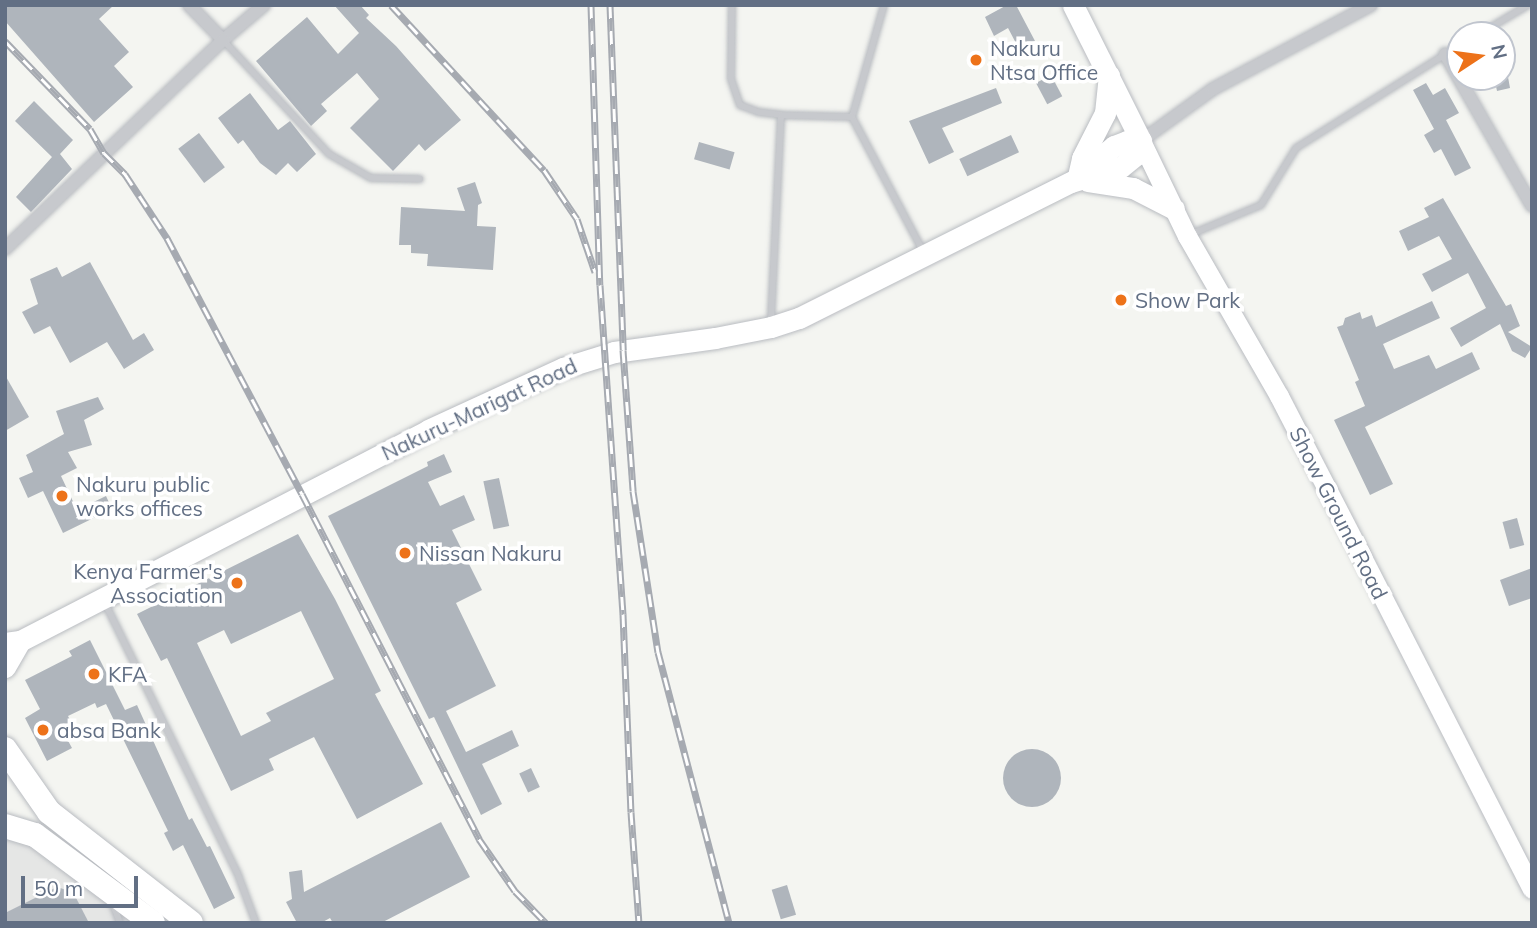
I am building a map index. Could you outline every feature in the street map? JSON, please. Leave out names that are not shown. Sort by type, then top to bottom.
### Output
[{"type":"highway","points":[[5,748],[49,812],[191,923]]},
{"type":"highway","points":[[5,826],[35,835],[153,923]]},
{"type":"main road","points":[[1073,5],[1141,141]]},
{"type":"main road","points":[[1109,75],[1105,113],[1082,158],[1076,179],[1133,188],[1174,209]]},
{"type":"main road","name":"Nakuru-Marigat Road","points":[[13,642],[428,430],[563,368],[623,350],[771,327],[799,318],[1076,179],[1121,167],[1136,155],[1141,141]]},
{"type":"main road","name":"Show Ground Road","points":[[1141,141],[1187,236],[1279,396],[1532,889]]},
{"type":"main road","points":[[5,667],[13,642]]},
{"type":"street","points":[[189,5],[223,40]]},
{"type":"street","points":[[5,249],[223,40],[264,5]]},
{"type":"street","points":[[1141,141],[1213,89],[1371,5]]},
{"type":"street","points":[[1445,54],[1532,206]]},
{"type":"lane","points":[[732,5],[731,79],[740,105],[758,112],[781,115],[852,117]]},
{"type":"lane","points":[[884,5],[852,117],[925,256]]},
{"type":"lane","points":[[1501,21],[1528,5]]},
{"type":"lane","points":[[223,40],[329,154],[371,178],[420,178]]},
{"type":"lane","points":[[1187,236],[1261,205],[1296,148],[1445,54]]},
{"type":"lane","points":[[771,327],[781,115]]},
{"type":"lane","points":[[102,598],[237,872],[256,923]]},
{"type":"lane","points":[[107,887],[120,923]]},
{"type":"shaded area","points":[[5,817],[155,923],[5,923]]},
{"type":"building","points":[[5,5],[114,5],[99,19],[129,52],[114,66],[133,87],[94,122],[5,21]]},
{"type":"building","points":[[334,5],[360,5],[369,15],[366,18],[396,46],[461,120],[425,151],[419,144],[393,171],[350,128],[379,99],[357,73],[321,104],[327,111],[311,126],[256,61],[307,17],[338,54],[359,33]]},
{"type":"building","points":[[1007,5],[1016,5],[1035,41],[1019,49],[1008,28],[994,36],[985,17]]},
{"type":"building","points":[[1051,75],[1062,96],[1047,104],[1036,83]]},
{"type":"building","points":[[1426,83],[1433,95],[1445,88],[1459,113],[1446,120],[1471,168],[1455,176],[1441,149],[1434,153],[1424,135],[1434,129],[1413,90]]},
{"type":"building","points":[[996,88],[1002,103],[942,128],[954,152],[929,164],[909,121]]},
{"type":"building","points":[[250,93],[278,130],[290,121],[316,154],[297,172],[288,163],[276,175],[260,163],[243,140],[238,144],[218,118]]},
{"type":"building","points":[[34,101],[73,140],[60,154],[72,169],[31,212],[16,197],[52,157],[15,121]]},
{"type":"building","points":[[199,133],[225,167],[204,183],[178,149]]},
{"type":"building","points":[[1011,135],[1019,152],[967,176],[959,159]]},
{"type":"building","points":[[699,142],[735,152],[730,170],[694,159]]},
{"type":"building","points":[[475,182],[482,203],[478,205],[477,226],[496,227],[493,270],[427,266],[428,254],[411,253],[411,245],[399,245],[401,207],[465,211],[457,188]]},
{"type":"building","points":[[1443,198],[1506,306],[1511,304],[1520,326],[1508,332],[1532,347],[1525,358],[1512,351],[1500,324],[1461,347],[1450,328],[1486,308],[1468,273],[1432,292],[1422,274],[1452,259],[1439,236],[1408,251],[1399,231],[1429,217],[1424,208]]},
{"type":"building","points":[[90,262],[133,340],[144,333],[154,350],[124,369],[107,342],[70,363],[50,326],[34,334],[22,312],[38,304],[30,279],[57,267],[62,277]]},
{"type":"building","points":[[1432,301],[1440,318],[1383,344],[1394,369],[1429,355],[1436,369],[1472,352],[1480,369],[1365,427],[1393,484],[1370,495],[1334,420],[1365,406],[1355,382],[1359,380],[1337,327],[1343,325],[1345,318],[1360,312],[1362,319],[1372,315],[1376,327]]},
{"type":"building","points":[[5,375],[29,417],[5,431]]},
{"type":"building","points":[[98,397],[104,409],[84,420],[92,445],[68,452],[77,468],[61,476],[77,510],[106,496],[112,509],[63,533],[43,491],[28,498],[19,478],[33,472],[26,455],[64,434],[56,411]]},
{"type":"building","points":[[444,454],[452,472],[428,482],[440,506],[464,495],[475,520],[452,530],[482,590],[456,603],[496,686],[446,711],[466,752],[512,730],[519,746],[482,764],[502,804],[481,815],[434,717],[429,719],[328,516],[428,466],[427,462]]},
{"type":"building","points":[[499,478],[509,526],[494,529],[483,481]]},
{"type":"building","points":[[1517,518],[1524,545],[1510,549],[1503,522]]},
{"type":"building","points":[[298,534],[335,599],[381,691],[375,694],[423,784],[357,819],[314,737],[269,759],[274,770],[231,791],[167,658],[161,661],[137,614]],"holes":[[[301,611],[334,679],[266,713],[271,721],[241,736],[197,643],[224,630],[231,644]]]},
{"type":"building","points":[[1532,568],[1532,598],[1509,606],[1500,580]]},
{"type":"building","points":[[90,640],[125,710],[137,705],[189,820],[192,818],[207,847],[210,846],[235,898],[214,909],[183,845],[173,851],[164,833],[168,831],[106,704],[97,708],[95,703],[68,716],[76,732],[66,737],[72,748],[47,761],[25,718],[40,709],[25,680],[72,656],[69,651]]},
{"type":"building","points":[[1032,749],[1043,751],[1056,762],[1061,778],[1059,789],[1048,802],[1032,807],[1021,805],[1008,794],[1003,778],[1005,767],[1016,754]]},
{"type":"building","points":[[531,768],[540,787],[528,793],[519,773]]},
{"type":"building","points":[[441,822],[470,877],[381,923],[333,923],[330,918],[321,923],[297,923],[286,902],[292,899],[289,872],[302,870],[304,892]]},
{"type":"building","points":[[787,885],[796,915],[781,919],[772,890]]},
{"type":"building","points":[[57,887],[73,892],[89,923],[5,923],[5,913]]},
{"type":"railway","points":[[391,5],[544,170],[577,219],[595,272]]},
{"type":"railway","points":[[591,5],[600,285],[623,614],[631,812],[639,923]]},
{"type":"railway","points":[[610,5],[623,350],[633,491],[658,652],[729,923]]},
{"type":"railway","points":[[5,41],[90,129],[104,153],[125,174],[167,238],[479,839],[515,891],[546,923]]},
{"type":"place","name":"Nakuru Ntsa Office","points":[[976,60]]},
{"type":"place","name":"Show Park","points":[[1121,300]]},
{"type":"place","name":"Nakuru public works offices","points":[[62,496]]},
{"type":"place","name":"Nissan Nakuru","points":[[405,553]]},
{"type":"place","name":"Kenya Farmer's Association","points":[[237,583]]},
{"type":"place","name":"KFA","points":[[94,674]]},
{"type":"place","name":"absa Bank","points":[[43,730]]}]
